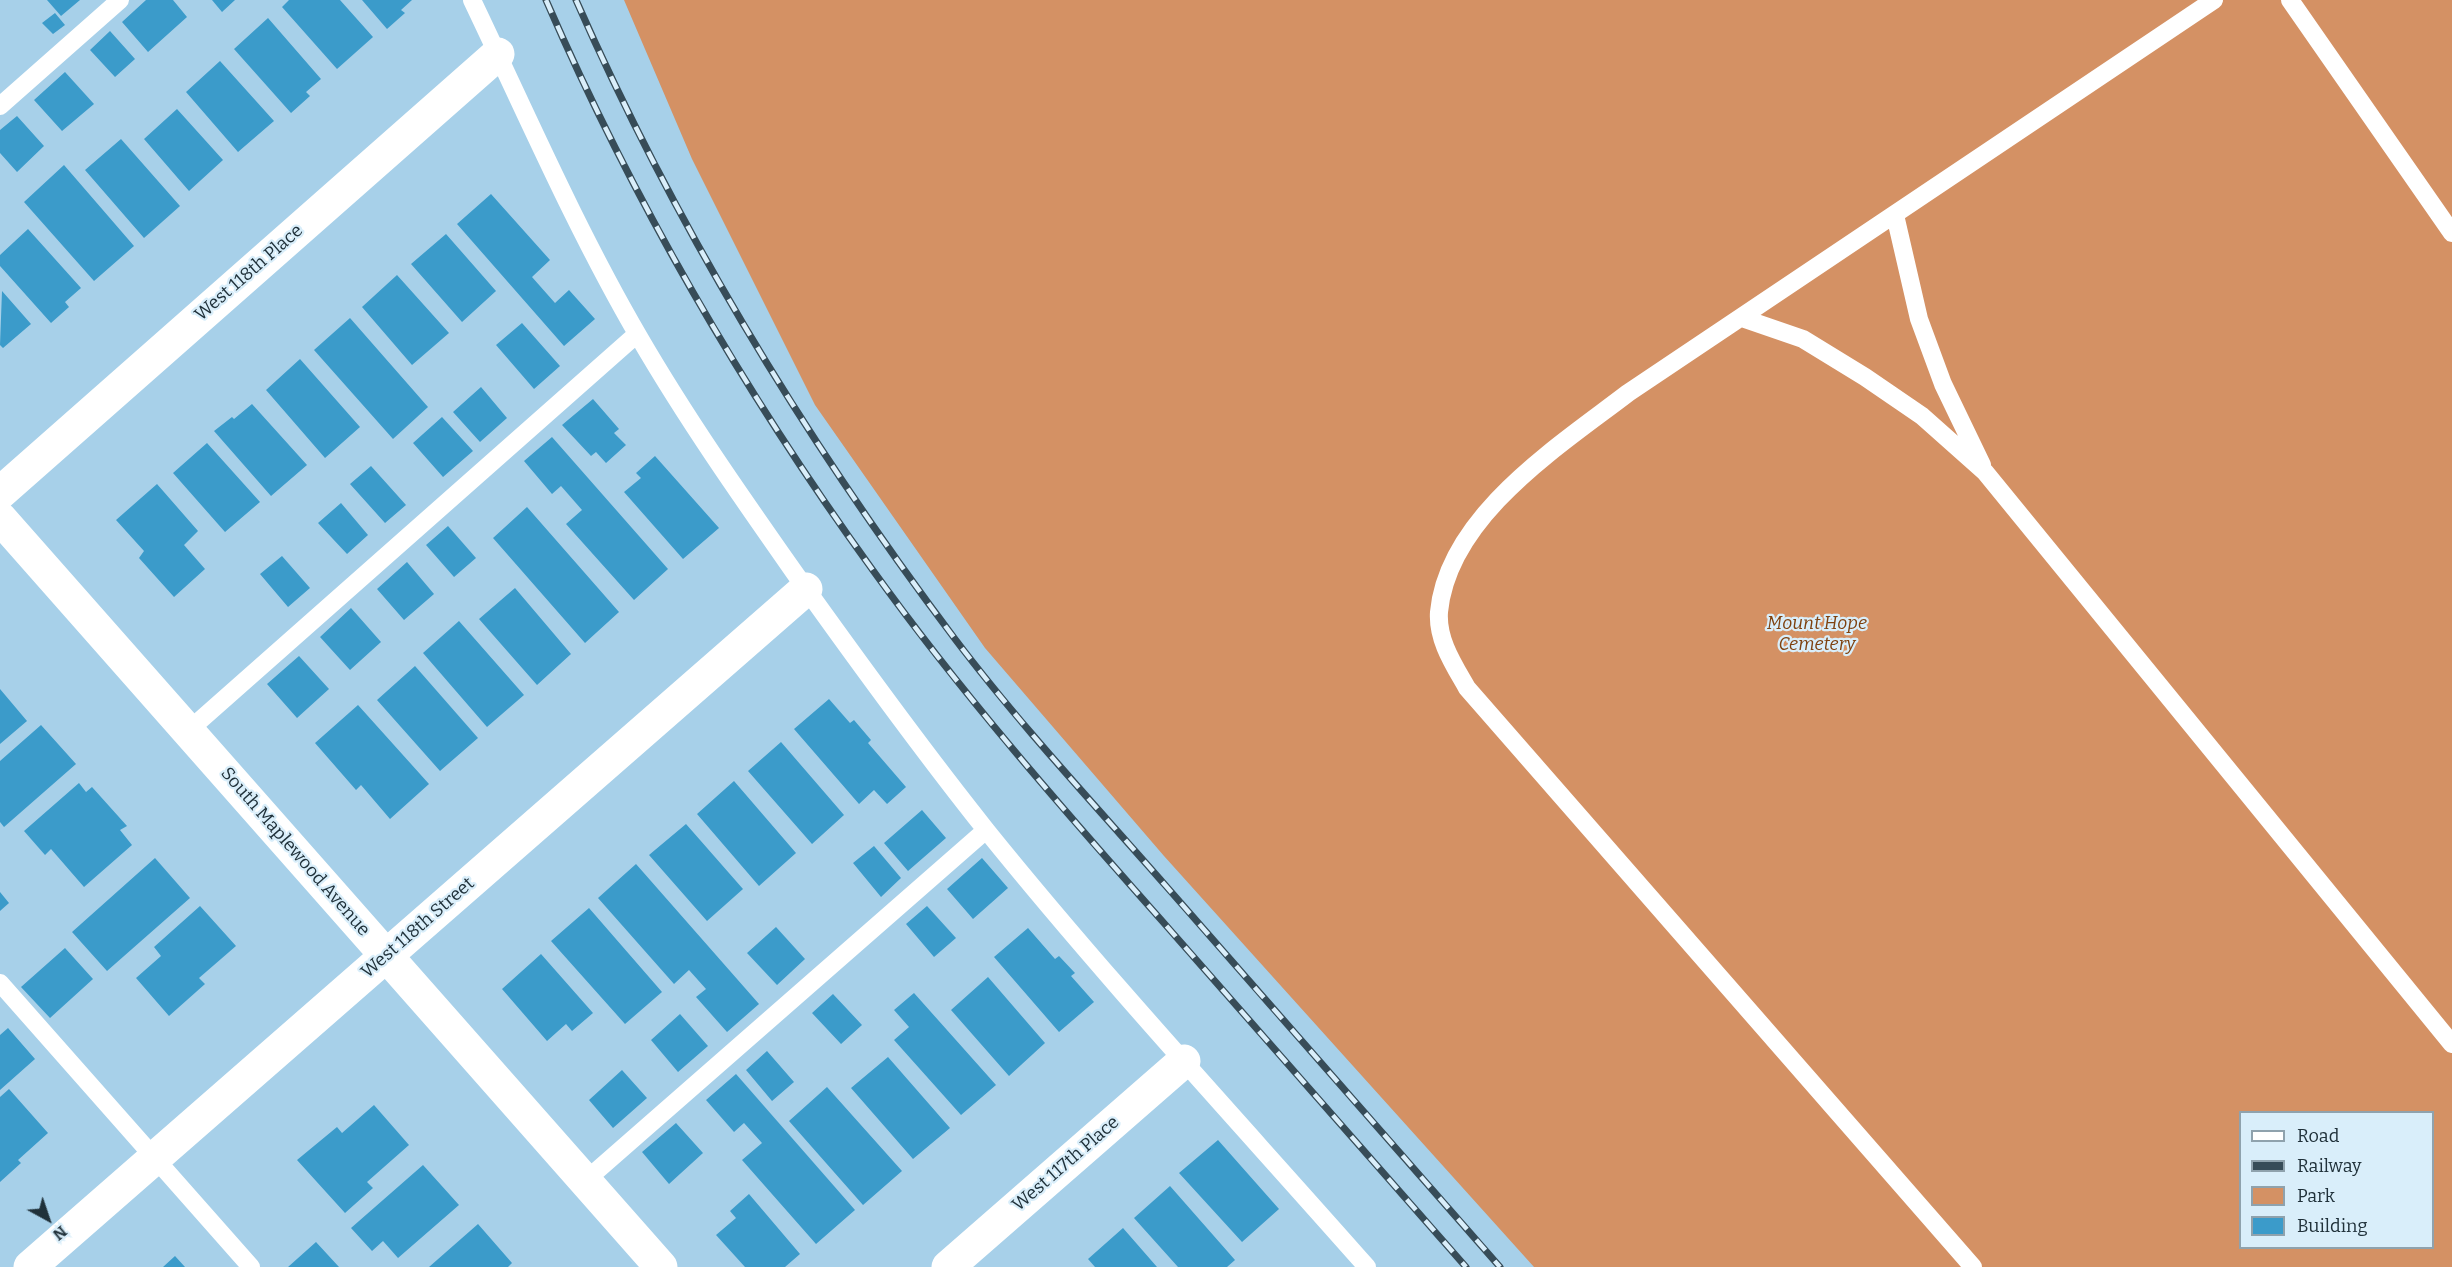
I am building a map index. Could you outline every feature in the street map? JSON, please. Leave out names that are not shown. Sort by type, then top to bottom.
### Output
[{"type":"street","name":"West 118th Place","points":[[0,493],[498,54]]},
{"type":"street","name":"South Maplewood Avenue","points":[[0,518],[661,1267]]},
{"type":"street","name":"West 118th Street","points":[[30,1267],[806,589]]},
{"type":"street","name":"West 117th Place","points":[[948,1267],[1184,1061]]},
{"type":"lane","points":[[0,106],[120,0]]},
{"type":"lane","points":[[472,0],[574,214],[637,334],[685,413],[870,680],[987,830],[1184,1061],[1366,1267]]},
{"type":"lane","points":[[1973,1267],[1467,688],[1446,653],[1439,613],[1448,574],[1467,536],[1483,516],[1562,443],[1628,393],[2214,0]]},
{"type":"lane","points":[[2290,0],[2452,233]]},
{"type":"lane","points":[[1895,215],[1919,319],[1943,384],[1985,472]]},
{"type":"lane","points":[[1742,318],[1803,339],[1865,377],[1922,416],[1985,472],[2452,1044]]},
{"type":"lane","points":[[188,731],[637,334]]},
{"type":"lane","points":[[585,1181],[987,830]]},
{"type":"lane","points":[[0,982],[251,1267]]},
{"type":"green space","name":"Mount Hope Cemetery","points":[[624,0],[2452,0],[2452,1267],[1534,1267],[1164,856],[985,648],[815,405],[692,159]]},
{"type":"building","points":[[47,0],[80,0],[61,16]]},
{"type":"building","points":[[146,0],[173,0],[187,17],[148,52],[122,22]]},
{"type":"building","points":[[212,0],[235,0],[222,12]]},
{"type":"building","points":[[289,0],[340,0],[373,37],[337,69],[282,7]]},
{"type":"building","points":[[362,0],[412,0],[401,10],[405,13],[387,29]]},
{"type":"building","points":[[55,13],[65,25],[53,34],[42,23]]},
{"type":"building","points":[[268,18],[321,79],[306,92],[310,96],[291,113],[234,49]]},
{"type":"building","points":[[110,31],[135,59],[115,77],[90,50]]},
{"type":"building","points":[[220,61],[274,121],[238,152],[186,92]]},
{"type":"building","points":[[65,72],[94,104],[62,131],[34,100]]},
{"type":"building","points":[[177,109],[223,160],[189,191],[144,139]]},
{"type":"building","points":[[17,116],[44,146],[17,172],[0,153],[0,130]]},
{"type":"building","points":[[121,139],[180,206],[144,238],[85,170]]},
{"type":"building","points":[[64,165],[134,246],[94,281],[24,202]]},
{"type":"building","points":[[491,194],[550,260],[532,277],[555,303],[569,290],[595,319],[564,346],[457,224]]},
{"type":"building","points":[[28,229],[81,288],[65,302],[69,307],[51,323],[0,266],[0,255]]},
{"type":"building","points":[[446,234],[496,291],[462,322],[411,264]]},
{"type":"building","points":[[397,275],[449,333],[412,365],[362,307]]},
{"type":"building","points":[[2,291],[31,324],[3,348],[0,345]]},
{"type":"building","points":[[350,318],[428,407],[393,439],[314,350]]},
{"type":"building","points":[[522,323],[560,366],[534,389],[496,345]]},
{"type":"building","points":[[300,359],[360,427],[325,458],[266,390]]},
{"type":"building","points":[[481,387],[507,418],[480,442],[453,412]]},
{"type":"building","points":[[593,399],[619,429],[614,433],[626,445],[606,463],[596,452],[591,456],[562,425]]},
{"type":"building","points":[[252,404],[307,465],[271,496],[214,431],[232,417],[234,419]]},
{"type":"building","points":[[442,417],[473,451],[443,477],[413,443]]},
{"type":"building","points":[[552,437],[668,569],[634,600],[566,524],[582,510],[561,486],[552,494],[524,461]]},
{"type":"building","points":[[207,443],[260,502],[225,532],[173,473]]},
{"type":"building","points":[[655,456],[719,528],[683,559],[624,492],[641,478],[636,473]]},
{"type":"building","points":[[371,466],[406,505],[385,523],[350,484]]},
{"type":"building","points":[[157,484],[198,531],[184,545],[205,569],[174,597],[139,558],[144,551],[116,520]]},
{"type":"building","points":[[341,503],[368,535],[347,554],[318,523]]},
{"type":"building","points":[[527,507],[619,612],[585,643],[493,538]]},
{"type":"building","points":[[448,526],[476,558],[454,577],[426,545]]},
{"type":"building","points":[[282,556],[310,588],[288,607],[260,574]]},
{"type":"building","points":[[407,562],[434,594],[404,620],[377,589]]},
{"type":"building","points":[[515,588],[571,654],[537,685],[479,619]]},
{"type":"building","points":[[351,608],[381,642],[350,670],[320,637]]},
{"type":"building","points":[[459,621],[524,695],[487,727],[423,653]]},
{"type":"building","points":[[299,656],[329,689],[297,718],[267,684]]},
{"type":"building","points":[[415,666],[478,738],[440,771],[377,700]]},
{"type":"building","points":[[0,689],[27,721],[0,744]]},
{"type":"building","points":[[829,699],[850,723],[854,720],[871,740],[868,743],[906,787],[887,804],[874,790],[859,804],[794,729]]},
{"type":"building","points":[[358,705],[429,784],[390,819],[361,785],[356,790],[315,743]]},
{"type":"building","points":[[41,725],[76,764],[4,827],[0,822],[0,761]]},
{"type":"building","points":[[781,742],[844,815],[812,844],[748,771]]},
{"type":"building","points":[[734,781],[796,853],[759,886],[697,814]]},
{"type":"building","points":[[79,783],[86,792],[92,787],[127,826],[120,830],[132,845],[84,887],[51,849],[45,855],[24,831]]},
{"type":"building","points":[[922,810],[946,838],[908,871],[884,843]]},
{"type":"building","points":[[686,824],[743,889],[707,921],[649,855]]},
{"type":"building","points":[[874,846],[901,878],[881,897],[853,863]]},
{"type":"building","points":[[155,858],[190,898],[107,971],[72,932]]},
{"type":"building","points":[[982,858],[1008,888],[973,919],[947,889]]},
{"type":"building","points":[[636,864],[759,1004],[727,1032],[696,997],[706,989],[689,970],[674,984],[598,898]]},
{"type":"building","points":[[0,892],[9,903],[0,911]]},
{"type":"building","points":[[200,906],[236,946],[199,978],[205,984],[169,1016],[136,978],[161,956],[154,947]]},
{"type":"building","points":[[927,906],[956,938],[934,957],[906,924]]},
{"type":"building","points":[[589,908],[662,992],[625,1024],[551,941]]},
{"type":"building","points":[[776,927],[805,959],[777,985],[747,953]]},
{"type":"building","points":[[1028,928],[1055,959],[1059,956],[1075,973],[1071,976],[1094,1002],[1059,1032],[994,957]]},
{"type":"building","points":[[65,948],[93,979],[50,1018],[21,987]]},
{"type":"building","points":[[541,954],[593,1013],[572,1031],[566,1024],[547,1041],[502,989]]},
{"type":"building","points":[[988,977],[1045,1043],[1009,1076],[951,1010]]},
{"type":"building","points":[[914,993],[996,1085],[961,1115],[894,1040],[909,1027],[894,1010]]},
{"type":"building","points":[[833,994],[862,1025],[841,1044],[812,1013]]},
{"type":"building","points":[[680,1014],[708,1046],[678,1072],[651,1040]]},
{"type":"building","points":[[8,1028],[35,1059],[0,1090],[0,1035]]},
{"type":"building","points":[[767,1051],[794,1082],[772,1101],[746,1070]]},
{"type":"building","points":[[888,1057],[950,1128],[913,1159],[851,1088]]},
{"type":"building","points":[[622,1070],[647,1098],[613,1128],[589,1100]]},
{"type":"building","points":[[736,1074],[855,1210],[816,1244],[742,1160],[762,1143],[744,1123],[734,1132],[706,1100]]},
{"type":"building","points":[[827,1087],[902,1171],[863,1205],[789,1121]]},
{"type":"building","points":[[9,1089],[48,1133],[18,1160],[21,1163],[0,1182],[0,1097]]},
{"type":"building","points":[[374,1105],[409,1145],[367,1182],[373,1188],[345,1213],[297,1160],[337,1127],[342,1133]]},
{"type":"building","points":[[676,1123],[703,1153],[669,1184],[642,1152]]},
{"type":"building","points":[[1218,1140],[1279,1209],[1242,1242],[1179,1173]]},
{"type":"building","points":[[423,1165],[459,1205],[398,1258],[383,1241],[372,1251],[351,1228]]},
{"type":"building","points":[[1170,1186],[1235,1260],[1227,1267],[1178,1267],[1134,1218]]},
{"type":"building","points":[[749,1194],[800,1254],[785,1267],[745,1267],[716,1235],[736,1218],[730,1211]]},
{"type":"building","points":[[478,1224],[512,1263],[508,1267],[429,1267]]},
{"type":"building","points":[[1123,1228],[1157,1267],[1095,1267],[1088,1259]]},
{"type":"building","points":[[316,1242],[339,1267],[288,1267]]},
{"type":"building","points":[[175,1256],[185,1267],[163,1267]]},
{"type":"railway","points":[[546,0],[616,148],[694,293],[779,434],[872,569],[941,660],[1050,793],[1466,1267]]},
{"type":"railway","points":[[576,0],[656,168],[701,250],[796,410],[900,564],[955,639],[1032,734],[1500,1267]]}]
